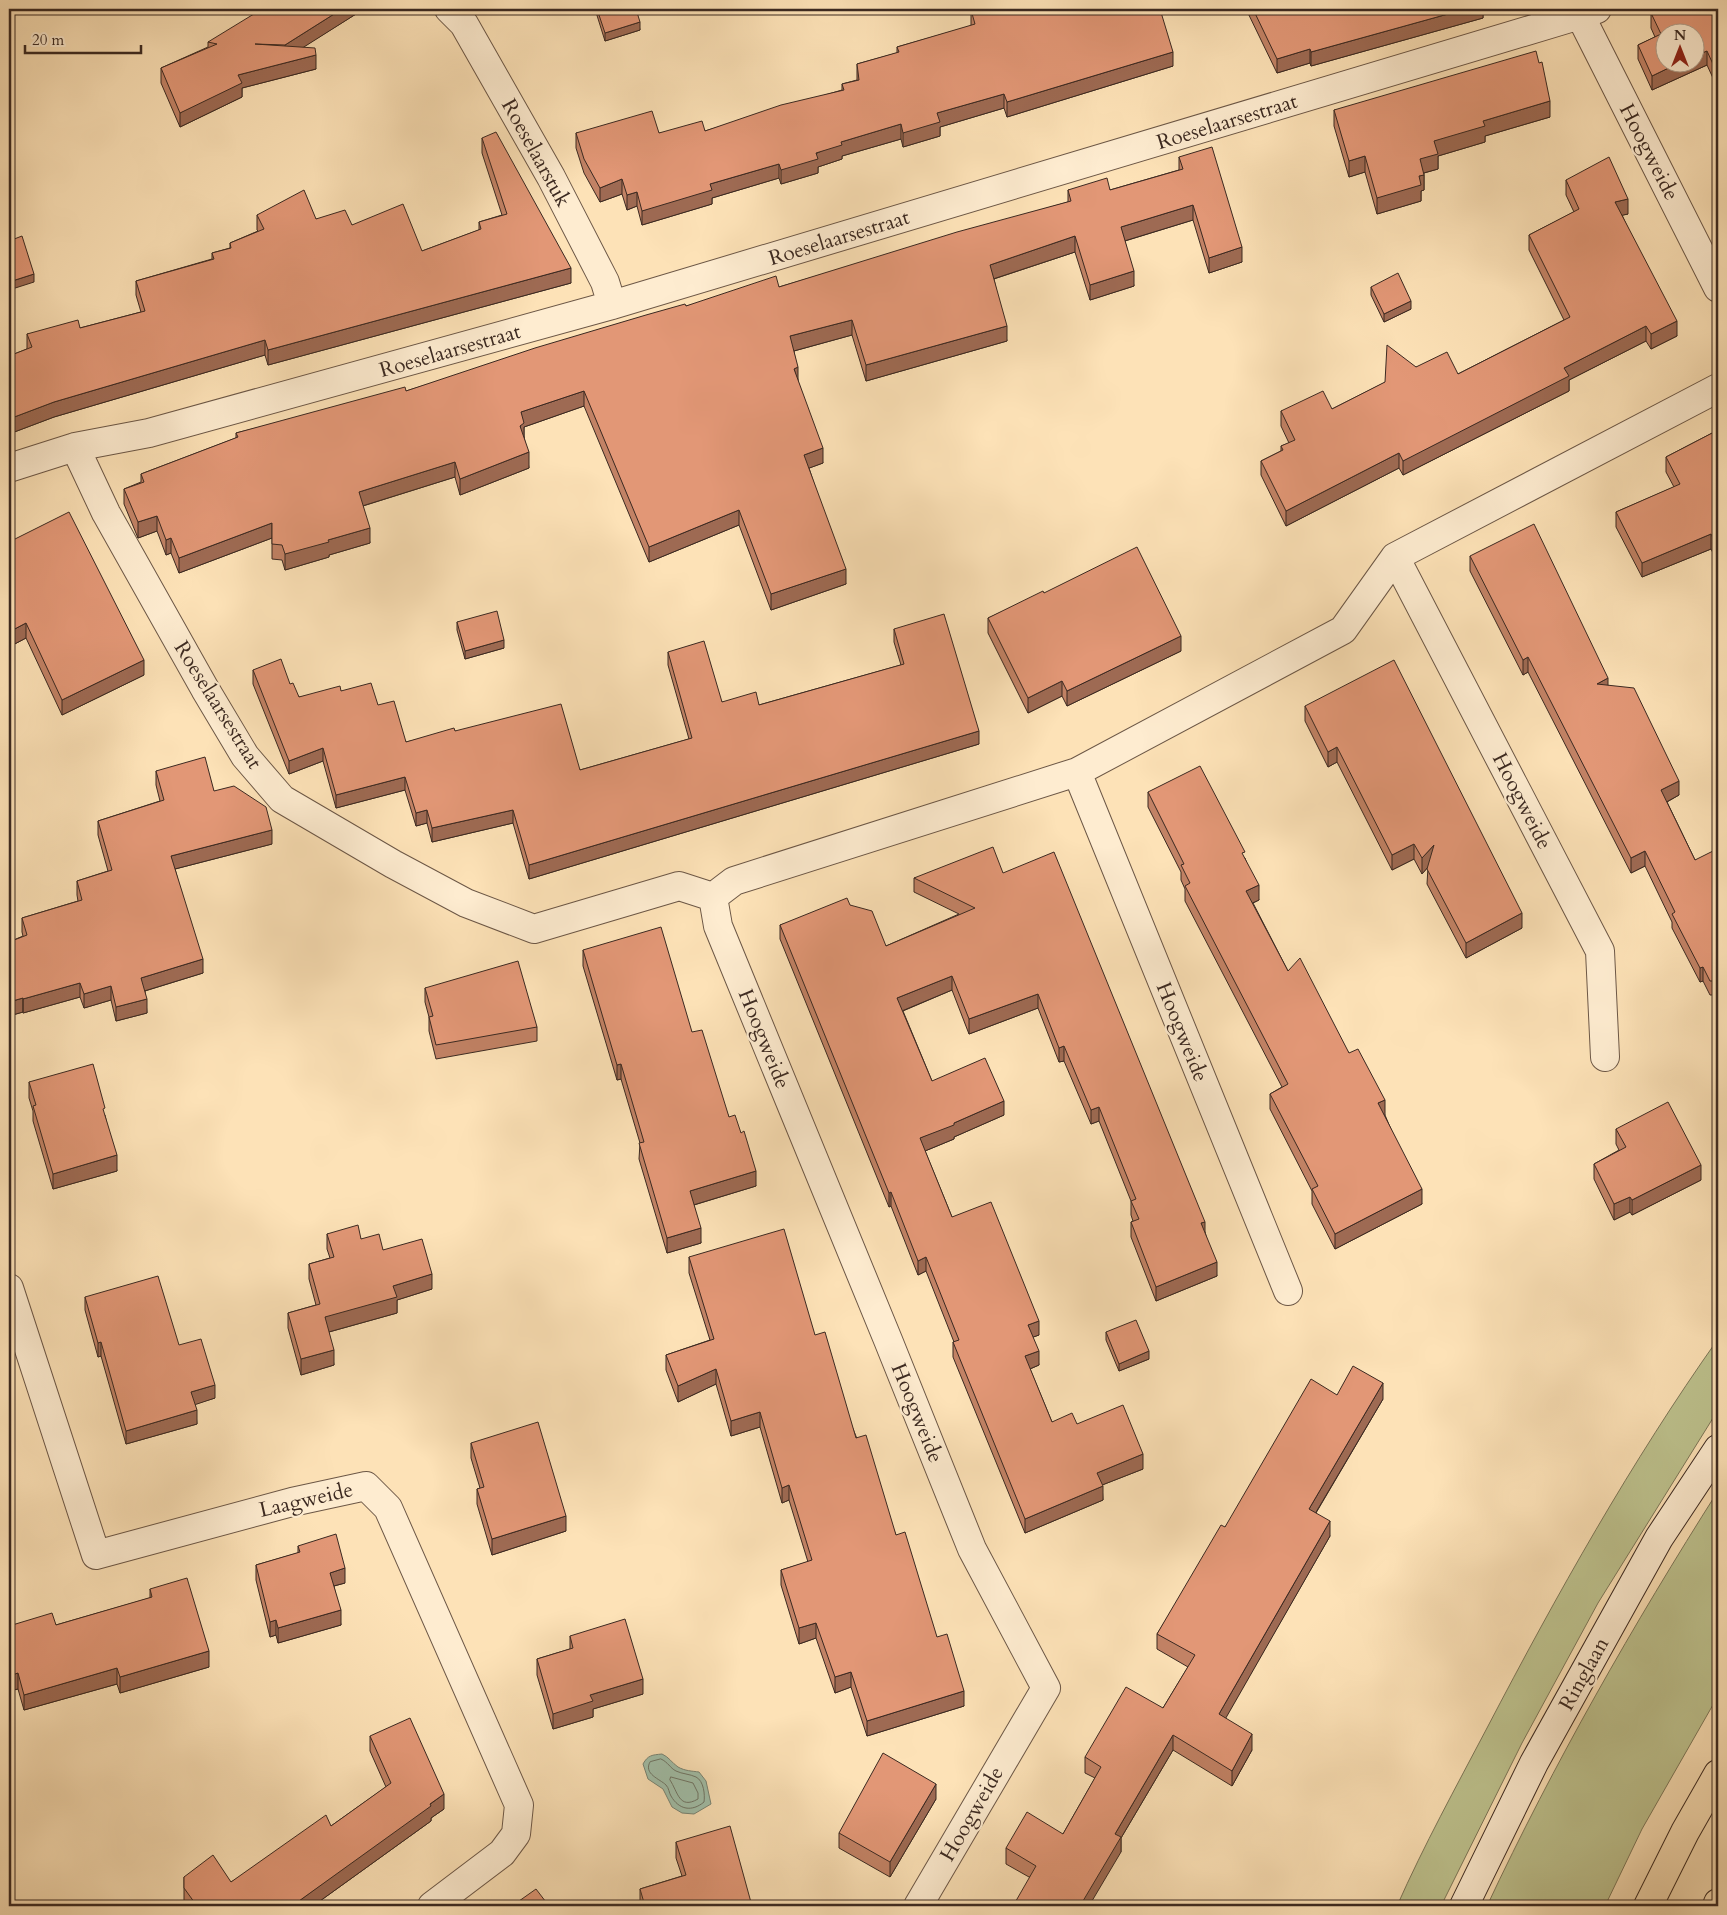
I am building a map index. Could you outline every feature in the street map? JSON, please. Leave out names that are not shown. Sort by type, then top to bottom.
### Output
[{"type":"highway","points":[[1648,1906],[1685,1832],[1718,1774]]},
{"type":"street","name":"Roeselaarstuk","points":[[449,9],[464,24],[551,177],[605,282],[612,305]]},
{"type":"street","name":"Roeselaarsestraat","points":[[9,468],[75,447],[149,434],[612,305],[1589,12]]},
{"type":"street","name":"Hoogweide","points":[[1589,12],[1718,288]]},
{"type":"street","points":[[714,897],[734,880],[1077,772],[1343,630],[1395,557],[1718,388]]},
{"type":"street","name":"Roeselaarsestraat","points":[[75,447],[106,514],[205,689],[245,756],[282,799],[393,864],[466,903],[534,929],[679,886],[714,897]]},
{"type":"street","name":"Hoogweide","points":[[1395,557],[1600,952],[1605,1057]]},
{"type":"street","name":"Hoogweide","points":[[1077,772],[1288,1291]]},
{"type":"street","name":"Hoogweide","points":[[714,897],[718,926],[972,1550],[1046,1688],[918,1906]]},
{"type":"street","name":"Laagweide","points":[[9,1288],[96,1555],[292,1502],[366,1486],[388,1508],[519,1805],[516,1834],[502,1853],[432,1906]]},
{"type":"street","name":"Ringlaan","points":[[1464,1906],[1553,1728],[1659,1538],[1718,1449]]},
{"type":"green space","points":[[1718,1339],[1718,1410],[1598,1603],[1522,1743],[1441,1906],[1397,1906],[1452,1794],[1568,1578],[1655,1433]]},
{"type":"green space","points":[[1718,1491],[1718,1696],[1642,1829],[1605,1906],[1487,1906],[1567,1747],[1655,1592]]},
{"type":"water","points":[[662,1754],[681,1768],[699,1772],[706,1781],[711,1804],[694,1814],[682,1813],[672,1807],[663,1789],[648,1779],[643,1764],[651,1756]]},
{"type":"building","points":[[262,9],[342,9],[285,45],[255,44],[315,48],[316,55],[238,75],[242,83],[180,113],[161,68],[217,44],[208,42]]},
{"type":"building","points":[[597,9],[636,9],[640,22],[605,33]]},
{"type":"building","points":[[1160,9],[1173,52],[1007,102],[1004,94],[937,113],[940,122],[903,133],[901,124],[841,142],[842,145],[816,153],[818,159],[781,170],[779,164],[710,184],[712,190],[642,211],[637,192],[627,195],[622,179],[600,188],[584,159],[576,133],[652,111],[659,133],[702,121],[705,131],[781,105],[844,90],[842,84],[859,80],[857,64],[899,52],[897,47],[975,24],[971,10]]},
{"type":"building","points":[[1253,9],[1466,9],[1311,52],[1310,49],[1277,59]]},
{"type":"building","points":[[1661,9],[1718,9],[1718,75],[1707,51],[1704,52],[1704,22],[1655,22],[1651,13]]},
{"type":"building","points":[[1654,37],[1654,72],[1660,72],[1652,76],[1638,45]]},
{"type":"building","points":[[1536,51],[1539,63],[1542,62],[1550,101],[1483,121],[1485,126],[1434,141],[1438,154],[1420,159],[1424,175],[1419,176],[1421,185],[1377,198],[1365,156],[1349,161],[1334,110]]},
{"type":"building","points":[[496,132],[571,268],[268,350],[265,340],[54,402],[9,419],[9,356],[32,347],[27,334],[78,320],[80,328],[145,311],[136,281],[214,259],[212,253],[231,248],[230,243],[264,229],[257,215],[304,190],[316,219],[345,210],[352,225],[403,204],[422,251],[481,229],[479,222],[507,214],[482,138]]},
{"type":"building","points":[[1212,147],[1242,247],[1209,258],[1193,205],[1121,227],[1134,271],[1090,285],[1075,236],[990,265],[1007,326],[866,365],[852,320],[790,336],[798,367],[794,369],[823,448],[804,455],[846,569],[771,594],[739,510],[649,547],[584,391],[521,412],[524,423],[520,426],[529,452],[460,479],[455,462],[359,492],[370,528],[285,554],[282,545],[272,544],[272,523],[179,558],[171,538],[166,540],[157,516],[138,522],[124,489],[144,482],[141,474],[238,437],[236,433],[405,387],[406,391],[535,348],[685,304],[686,306],[776,276],[779,287],[957,232],[1071,201],[1068,190],[1107,178],[1110,190],[1183,169],[1179,157]]},
{"type":"building","points":[[1609,157],[1628,199],[1615,202],[1677,321],[1651,334],[1646,326],[1564,368],[1569,376],[1403,461],[1399,453],[1286,511],[1261,461],[1283,450],[1281,446],[1295,440],[1281,411],[1323,391],[1332,409],[1385,382],[1387,345],[1416,367],[1447,352],[1458,374],[1570,317],[1529,235],[1579,209],[1566,180]]},
{"type":"building","points":[[22,236],[34,274],[9,282],[9,241]]},
{"type":"building","points":[[1398,273],[1411,301],[1384,314],[1371,287]]},
{"type":"building","points":[[1718,430],[1718,548],[1711,534],[1642,563],[1616,512],[1680,484],[1666,457]]},
{"type":"building","points":[[69,512],[144,660],[62,700],[26,623],[9,632],[9,542]]},
{"type":"building","points":[[1534,524],[1608,678],[1597,684],[1634,688],[1679,781],[1661,790],[1695,860],[1713,851],[1718,861],[1718,981],[1710,981],[1703,967],[1700,968],[1672,914],[1675,912],[1645,851],[1631,858],[1528,657],[1523,660],[1470,556]]},
{"type":"building","points":[[1137,547],[1181,636],[1067,691],[1062,681],[1028,698],[988,618],[1043,591],[1044,593]]},
{"type":"building","points":[[1718,596],[1718,605],[1714,598]]},
{"type":"building","points":[[497,611],[504,640],[465,651],[457,622]]},
{"type":"building","points":[[944,614],[979,731],[529,865],[513,810],[432,828],[427,810],[416,813],[405,777],[336,795],[323,748],[289,761],[253,670],[281,659],[290,684],[293,683],[299,697],[340,686],[341,691],[371,683],[378,705],[394,701],[406,742],[454,728],[455,731],[561,704],[580,770],[692,738],[668,652],[704,641],[722,702],[756,692],[759,705],[904,664],[894,629]]},
{"type":"building","points":[[1394,660],[1522,913],[1466,943],[1427,869],[1434,845],[1422,858],[1414,844],[1392,855],[1337,747],[1328,752],[1305,706]]},
{"type":"building","points":[[205,757],[214,791],[234,786],[266,807],[272,830],[171,856],[203,959],[141,978],[147,999],[116,1007],[111,986],[84,994],[80,983],[9,1002],[9,942],[27,935],[22,918],[82,900],[77,881],[112,870],[98,821],[164,800],[156,771]]},
{"type":"building","points":[[1200,766],[1245,852],[1242,853],[1259,885],[1246,891],[1288,971],[1300,958],[1349,1053],[1358,1049],[1385,1100],[1378,1103],[1422,1189],[1335,1234],[1312,1189],[1318,1186],[1270,1094],[1288,1084],[1185,886],[1190,883],[1181,865],[1184,864],[1148,792]]},
{"type":"building","points":[[993,847],[1003,873],[1054,852],[1205,1222],[1201,1223],[1217,1262],[1156,1287],[1131,1222],[1139,1219],[1131,1201],[1136,1199],[1099,1107],[1091,1110],[1064,1046],[1059,1048],[1038,994],[969,1019],[952,976],[897,998],[932,1081],[985,1058],[1004,1101],[954,1123],[954,1125],[920,1138],[952,1217],[991,1202],[1039,1321],[1028,1325],[1039,1351],[1025,1356],[1052,1422],[1072,1413],[1077,1424],[1123,1405],[1143,1454],[1097,1473],[1103,1486],[1025,1519],[953,1342],[959,1340],[926,1257],[918,1261],[780,925],[847,898],[850,905],[872,911],[886,946],[975,908],[914,878]]},
{"type":"building","points":[[661,927],[692,1032],[702,1030],[729,1117],[735,1115],[741,1133],[744,1131],[756,1171],[690,1191],[701,1228],[667,1238],[639,1143],[644,1142],[621,1064],[617,1065],[583,950]]},
{"type":"building","points":[[518,961],[537,1027],[436,1045],[429,1017],[433,1016],[425,988]]},
{"type":"building","points":[[93,1064],[105,1108],[103,1109],[117,1155],[53,1174],[33,1106],[36,1105],[29,1082]]},
{"type":"building","points":[[1668,1102],[1701,1165],[1632,1200],[1630,1197],[1614,1204],[1594,1164],[1626,1147],[1616,1129]]},
{"type":"building","points":[[358,1225],[361,1239],[379,1234],[383,1250],[422,1239],[432,1274],[393,1286],[397,1297],[325,1317],[334,1350],[301,1359],[288,1313],[320,1304],[309,1264],[334,1257],[327,1234]]},
{"type":"building","points":[[784,1229],[815,1335],[825,1332],[856,1438],[866,1435],[896,1535],[905,1532],[937,1637],[947,1634],[964,1691],[867,1721],[851,1672],[835,1677],[816,1623],[799,1628],[781,1570],[812,1560],[789,1485],[782,1488],[760,1412],[731,1421],[716,1369],[678,1386],[666,1355],[714,1339],[689,1257]]},
{"type":"building","points":[[158,1276],[179,1345],[201,1339],[215,1385],[191,1392],[197,1410],[126,1431],[101,1342],[98,1343],[85,1297]]},
{"type":"building","points":[[1136,1320],[1149,1351],[1119,1364],[1106,1332]]},
{"type":"building","points":[[1353,1366],[1383,1383],[1309,1509],[1330,1521],[1219,1714],[1252,1734],[1232,1771],[1173,1735],[1115,1834],[1121,1837],[1080,1906],[1013,1906],[1036,1866],[1006,1848],[1027,1812],[1063,1834],[1101,1767],[1085,1757],[1126,1687],[1163,1708],[1195,1655],[1157,1634],[1221,1525],[1225,1527],[1311,1379],[1337,1395]]},
{"type":"building","points":[[538,1422],[566,1516],[492,1539],[477,1489],[484,1487],[471,1443]]},
{"type":"building","points":[[9,1526],[14,1544],[9,1546]]},
{"type":"building","points":[[336,1534],[345,1568],[330,1573],[341,1610],[278,1628],[276,1620],[270,1622],[256,1565],[300,1552],[298,1546]]},
{"type":"building","points":[[187,1578],[209,1651],[120,1677],[117,1668],[24,1695],[18,1673],[9,1676],[9,1626],[52,1613],[56,1625],[152,1597],[150,1589]]},
{"type":"building","points":[[625,1619],[643,1679],[590,1695],[593,1701],[553,1714],[537,1659],[573,1648],[570,1636]]},
{"type":"building","points":[[410,1718],[444,1794],[430,1804],[431,1806],[292,1906],[197,1906],[184,1888],[184,1877],[213,1855],[231,1882],[326,1815],[331,1826],[391,1783],[370,1736]]},
{"type":"building","points":[[883,1753],[936,1784],[890,1862],[839,1833]]},
{"type":"building","points":[[730,1826],[752,1906],[645,1906],[640,1889],[686,1875],[676,1842]]},
{"type":"building","points":[[536,1889],[549,1906],[512,1906]]}]
